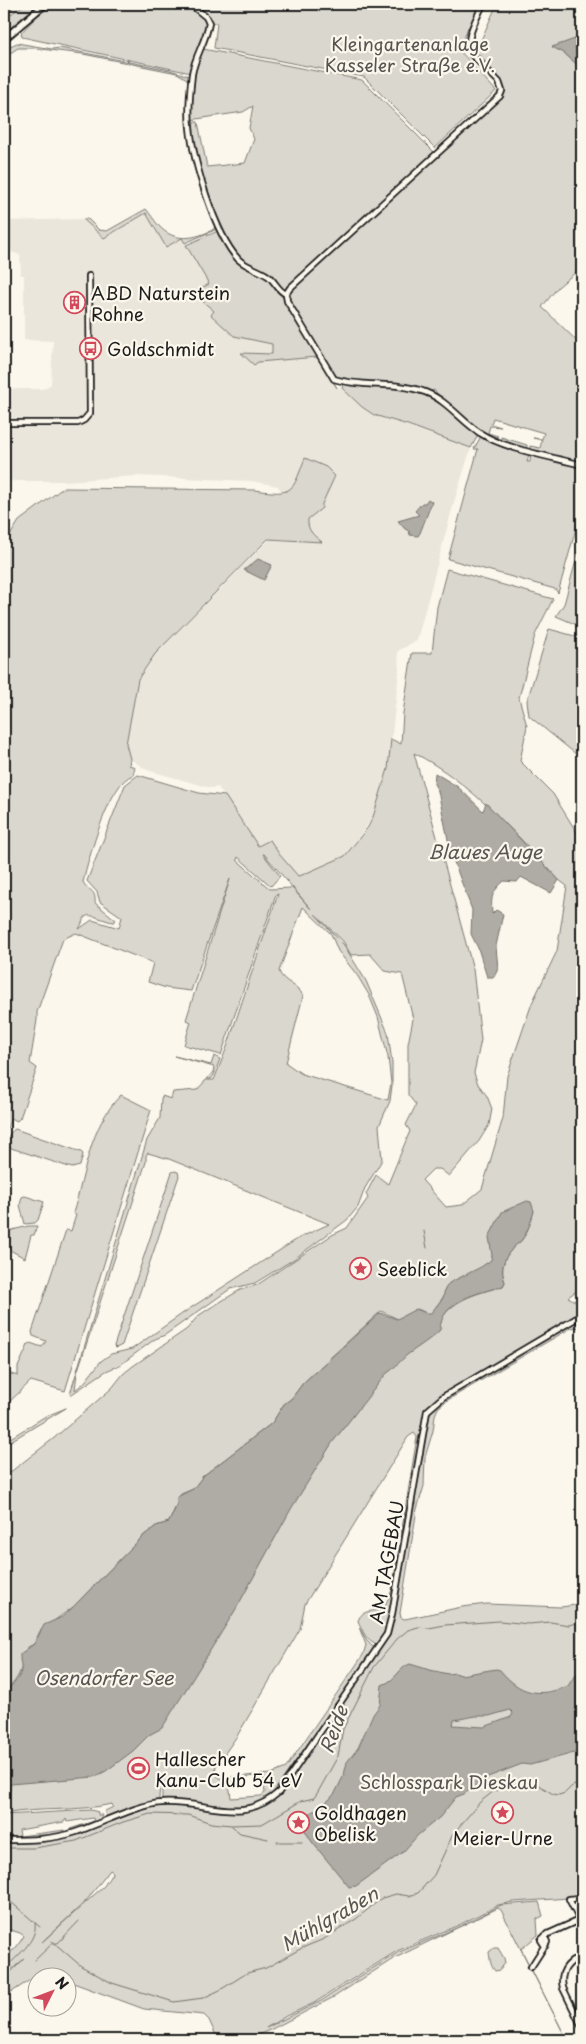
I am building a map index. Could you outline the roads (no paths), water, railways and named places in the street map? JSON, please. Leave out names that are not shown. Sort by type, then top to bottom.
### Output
[{"type":"main road","points":[[4,38],[45,4]]},
{"type":"street","points":[[190,4],[206,17],[209,23],[194,68],[189,112],[191,136],[202,183],[217,223],[235,255],[241,262],[268,277],[282,293],[286,294]]},
{"type":"street","points":[[483,4],[469,38],[469,49],[472,55],[499,82],[502,91],[500,96],[290,288],[286,294],[287,301],[334,379],[424,391],[440,399],[488,438],[582,465]]},
{"type":"street","points":[[4,423],[78,423],[84,420],[90,413],[89,276]]},
{"type":"street","name":"AM TAGEBAU","points":[[4,1840],[40,1839],[68,1834],[160,1803],[246,1810],[263,1804],[279,1792],[387,1634],[427,1411],[443,1397],[582,1315]]},
{"type":"street","points":[[545,1946],[539,1939],[581,1923],[570,1899],[582,1898]]},
{"type":"street","points":[[530,1968],[545,1946],[547,1942],[545,1937],[548,1934]]},
{"type":"street","points":[[582,1956],[567,1965],[563,1973],[562,1982],[582,2027]]},
{"type":"water","points":[[582,34],[582,69],[564,53],[552,47],[575,39]]},
{"type":"water","points":[[428,499],[432,502],[420,533],[418,536],[410,535],[409,531],[398,521],[419,515],[415,511]]},
{"type":"water","points":[[258,559],[272,565],[264,580],[244,570]]},
{"type":"water","name":"Blaues Auge","points":[[435,773],[458,787],[483,811],[486,803],[559,880],[551,893],[521,877],[517,882],[504,881],[496,889],[492,899],[492,914],[496,910],[503,914],[496,946],[498,969],[494,977],[487,977],[478,948],[471,934],[472,910],[451,854],[438,791],[434,784]]},
{"type":"water","name":"Osendorfer See","points":[[527,1201],[531,1202],[534,1211],[523,1238],[506,1257],[503,1269],[505,1282],[503,1286],[463,1299],[447,1311],[442,1320],[440,1330],[386,1374],[332,1443],[291,1509],[236,1609],[162,1728],[149,1735],[133,1751],[106,1771],[94,1777],[10,1784],[10,1790],[7,1791],[6,1784],[4,1784],[4,1691],[19,1677],[21,1669],[20,1654],[34,1644],[44,1625],[62,1617],[143,1536],[156,1526],[169,1522],[177,1505],[177,1497],[193,1489],[203,1476],[272,1423],[284,1404],[292,1398],[303,1383],[380,1313],[397,1319],[416,1309],[431,1313],[443,1298],[449,1283],[491,1260],[489,1237],[502,1212]]},
{"type":"water","points":[[410,1664],[448,1674],[455,1673],[461,1675],[496,1669],[500,1670],[522,1689],[539,1693],[568,1686],[575,1675],[582,1671],[582,1755],[574,1753],[530,1765],[522,1764],[488,1777],[464,1794],[456,1797],[440,1817],[418,1835],[403,1852],[356,1886],[349,1887],[312,1842],[304,1829],[303,1823],[306,1816],[329,1800],[335,1793],[344,1775],[347,1762],[358,1748],[372,1716],[380,1705],[382,1685],[391,1680]],"holes":[[[510,1710],[513,1713],[511,1717],[484,1727],[453,1725],[454,1720],[489,1716]]]},
{"type":"waterway","points":[[424,1231],[427,1248]]},
{"type":"waterway","name":"Reide","points":[[4,1848],[34,1848],[76,1841],[123,1822],[150,1814],[188,1815],[211,1823],[231,1825],[262,1824],[301,1801],[314,1798],[338,1756],[343,1729],[374,1667],[397,1639],[408,1630],[418,1627],[429,1628],[499,1621],[529,1624],[550,1622],[569,1625],[579,1622],[582,1611]]},
{"type":"waterway","name":"Mühlgraben","points":[[52,1941],[81,1966],[112,1983],[174,2002],[203,1998],[247,1973],[266,1968],[302,1948],[324,1939],[356,1919],[382,1898],[396,1894],[409,1896],[418,1893],[434,1875],[453,1834],[480,1802],[494,1791],[528,1780],[553,1794],[559,1795],[565,1793],[572,1786],[582,1783]]},
{"type":"waterway","points":[[232,1826],[240,1833],[268,1839]]},
{"type":"waterway","points":[[277,1842],[302,1842]]},
{"type":"waterway","name":"Mühlgraben","points":[[4,1896],[40,1927]]},
{"type":"waterway","points":[[55,1943],[58,1943],[79,1921]]},
{"type":"waterway","points":[[4,1969],[30,1942],[35,1930],[35,1923]]},
{"type":"waterway","points":[[35,1960],[54,1942]]},
{"type":"railway","points":[[4,12],[15,4]]},
{"type":"place","name":"ABD Naturstein Rohne","points":[[75,302]]},
{"type":"place","name":"Goldschmidt","points":[[91,348]]},
{"type":"place","name":"Seeblick","points":[[361,1268]]},
{"type":"place","name":"Hallescher Kanu-Club 54 eV","points":[[139,1768]]},
{"type":"place","name":"Meier-Urne","points":[[503,1812]]},
{"type":"place","name":"Goldhagen Obelisk","points":[[298,1822]]},
{"type":"park label","name":"Kleingartenanlage Kasseler Straße e.V.","points":[[410,53]]},
{"type":"park label","name":"Schlosspark Dieskau","points":[[449,1781]]}]
